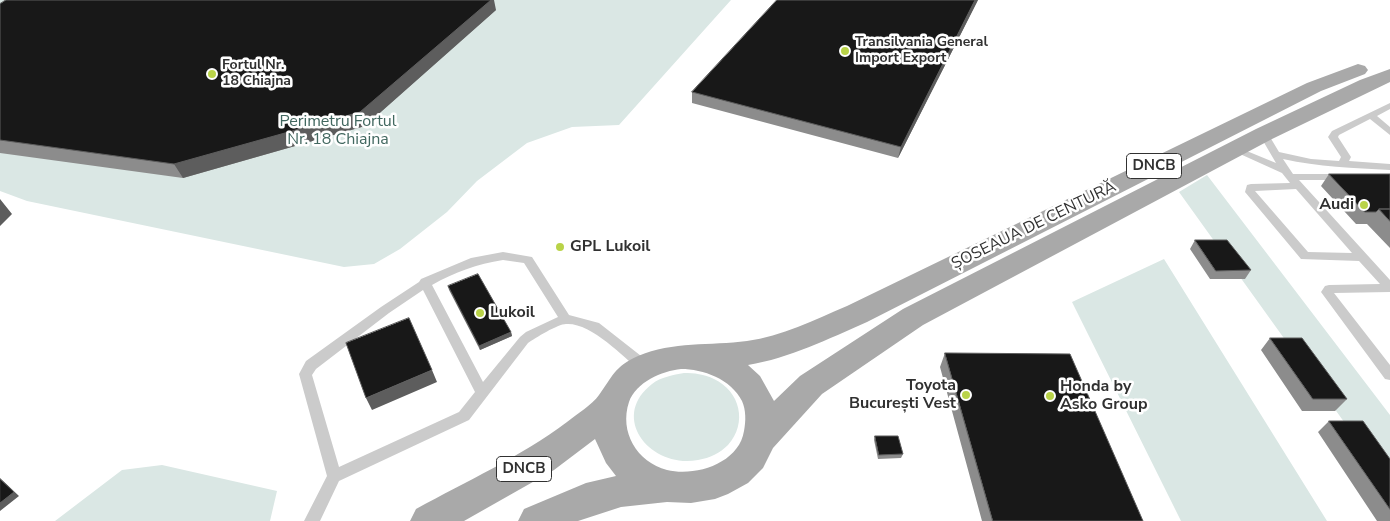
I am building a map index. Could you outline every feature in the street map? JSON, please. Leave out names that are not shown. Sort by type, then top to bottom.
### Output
[{"type":"main road","name":"ȘOSEAUA DE CENTURĂ","points":[[667,486],[643,477],[625,463],[613,445],[609,425],[612,405],[617,393],[624,383],[645,367],[662,360],[680,357],[699,358],[756,351],[812,334],[857,314],[1314,87],[1390,59]]},
{"type":"main road","name":"ȘOSEAUA DE CENTURĂ","points":[[537,521],[586,500],[621,491],[667,486],[691,488],[715,482],[735,472],[751,457],[760,438],[810,384],[913,317],[1234,149],[1270,144],[1367,84],[1390,76]]},
{"type":"main road","name":"ȘOSEAUA DE CENTURĂ","points":[[699,358],[722,364],[735,372],[742,377],[756,394],[763,416],[760,438]]},
{"type":"main road","name":"ȘOSEAUA DE CENTURĂ","points":[[429,521],[542,459],[580,432],[612,405]]},
{"type":"lane","points":[[1339,165],[1344,162],[1346,157],[1333,137],[1335,133],[1390,106]]},
{"type":"lane","points":[[1370,115],[1390,132]]},
{"type":"lane","points":[[1270,144],[1311,162],[1390,167]]},
{"type":"lane","points":[[1270,144],[1292,178],[1390,288]]},
{"type":"lane","points":[[1234,149],[1292,178]]},
{"type":"lane","points":[[1350,177],[1292,178],[1251,187],[1250,192],[1305,256],[1363,257]]},
{"type":"lane","points":[[334,476],[305,374],[307,370],[425,282],[475,260],[498,256],[521,257],[528,260],[566,319]]},
{"type":"lane","points":[[425,282],[482,392]]},
{"type":"lane","points":[[1390,288],[1329,289],[1327,292],[1390,374]]},
{"type":"lane","points":[[312,521],[334,476],[464,416],[530,335],[566,319],[595,326],[645,367]]},
{"type":"green space","name":"Perimetru Fortul Nr. 18 Chiajna","points":[[0,0],[731,0],[619,125],[572,127],[527,143],[477,181],[447,212],[400,249],[374,264],[344,267],[27,201],[0,191]]},
{"type":"green space","points":[[1207,175],[1390,415],[1390,486],[1179,192]]},
{"type":"green space","points":[[1164,259],[1327,521],[1181,521],[1072,302]]},
{"type":"green space","points":[[684,373],[706,376],[723,384],[735,399],[738,408],[738,427],[728,445],[714,455],[698,460],[680,461],[665,457],[651,449],[641,438],[635,425],[634,411],[640,397],[652,384],[663,378]]},
{"type":"green space","points":[[162,465],[277,491],[270,521],[55,521],[122,470]]},
{"type":"building","name":"Fortul Nr. 18 Chiajna","points":[[6,0],[491,0],[360,112],[174,164],[0,140],[0,4]]},
{"type":"building","name":"Transilvania General Import Export","points":[[777,0],[975,0],[901,147],[692,92]]},
{"type":"building","points":[[1329,174],[1390,174],[1390,209],[1365,212]]},
{"type":"building","points":[[1379,209],[1390,209],[1390,221]]},
{"type":"building","points":[[1195,240],[1227,240],[1251,270],[1216,271]]},
{"type":"building","name":"Lukoil","points":[[478,274],[511,332],[479,346],[448,286]]},
{"type":"building","points":[[409,318],[432,370],[366,398],[346,343]]},
{"type":"building","points":[[1270,338],[1302,338],[1347,399],[1313,399]]},
{"type":"building","points":[[945,353],[1070,354],[1143,521],[993,521]]},
{"type":"building","points":[[1329,421],[1363,421],[1390,459],[1390,509]]},
{"type":"building","points":[[875,436],[898,436],[903,454],[879,455]]},
{"type":"building","points":[[0,479],[14,492],[0,503]]},
{"type":"place","name":"Transilvania General Import Export","points":[[845,51]]},
{"type":"place","name":"Fortul Nr. 18 Chiajna","points":[[212,74]]},
{"type":"place","name":"Audi","points":[[1364,205]]},
{"type":"place","name":"GPL Lukoil","points":[[560,247]]},
{"type":"place","name":"Lukoil","points":[[480,313]]},
{"type":"place","name":"Toyota București Vest","points":[[966,395]]},
{"type":"place","name":"Honda by Asko Group","points":[[1050,396]]}]
